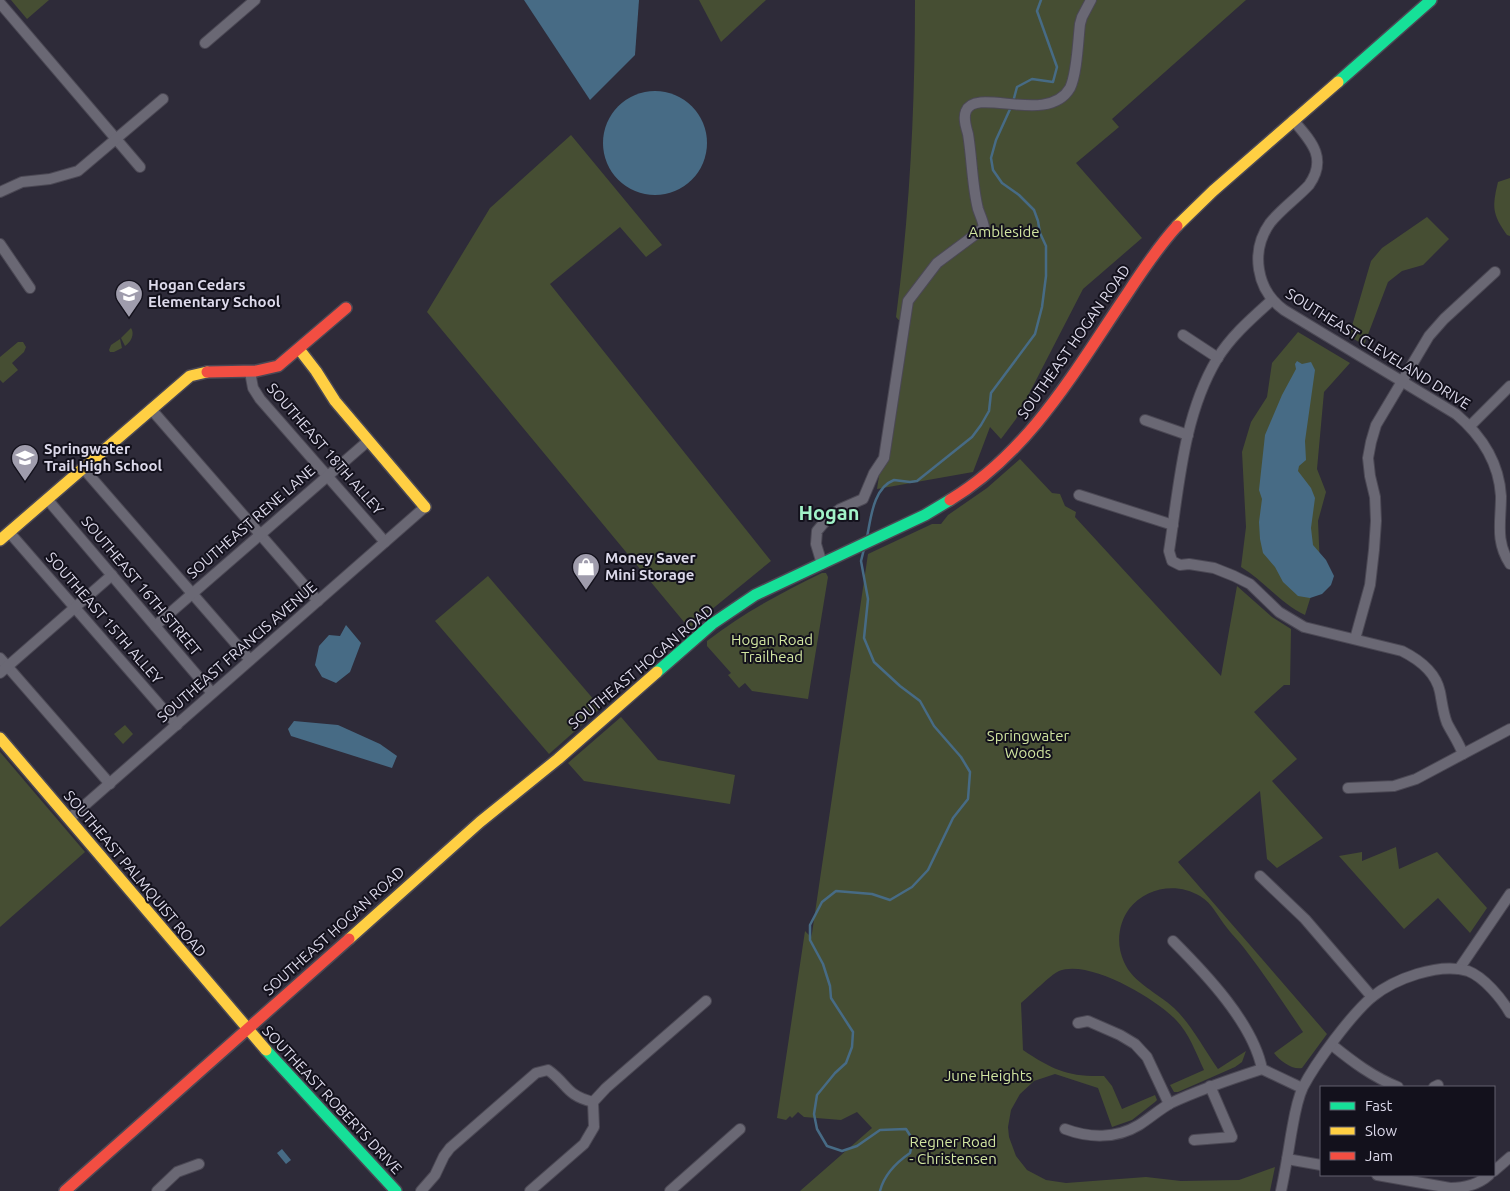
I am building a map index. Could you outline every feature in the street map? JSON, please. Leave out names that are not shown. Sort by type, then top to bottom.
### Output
[{"type":"main road","name":"SOUTHEAST HOGAN ROAD","points":[[65,1191],[480,822],[558,759],[700,633],[755,596],[874,540],[948,502],[981,479],[1031,431],[1061,393],[1141,273],[1175,228],[1212,191],[1431,0]]},
{"type":"main road","points":[[4,536],[182,382],[199,373],[220,371],[250,372],[268,370],[278,366],[346,308]]},
{"type":"main road","points":[[298,350],[316,371],[335,401],[425,507]]},
{"type":"main road","name":"SOUTHEAST PALMQUIST ROAD","points":[[0,738],[246,1030]]},
{"type":"main road","name":"SOUTHEAST ROBERTS DRIVE","points":[[246,1030],[396,1191]]},
{"type":"street","points":[[204,44],[254,0]]},
{"type":"street","points":[[822,564],[816,544],[817,532],[828,518],[840,509],[863,499],[874,473],[884,458],[908,301],[938,263],[984,227],[977,202],[965,119],[966,112],[971,104],[990,102],[1015,105],[1050,104],[1060,100],[1066,94],[1073,77],[1082,17],[1091,0]]},
{"type":"street","points":[[0,3],[140,167]]},
{"type":"street","points":[[0,192],[22,182],[50,179],[78,171],[163,99]]},
{"type":"street","name":"SOUTHEAST CLEVELAND DRIVE","points":[[1293,120],[1314,147],[1317,153],[1318,166],[1314,178],[1309,185],[1271,222],[1260,244],[1259,270],[1264,288],[1272,300],[1291,314],[1456,414],[1470,426],[1483,442],[1491,457],[1505,495],[1500,537],[1504,554],[1510,564]]},
{"type":"street","points":[[0,244],[30,288]]},
{"type":"street","points":[[1355,639],[1370,585],[1374,550],[1375,497],[1368,458],[1376,425],[1429,336],[1437,326],[1495,272]]},
{"type":"street","points":[[1272,300],[1236,334],[1218,358],[1204,385],[1188,435],[1169,551],[1172,561],[1180,565],[1189,564],[1214,568],[1234,576],[1250,584],[1279,612],[1304,627],[1402,651],[1416,658],[1426,666],[1440,689],[1447,723],[1464,754]]},
{"type":"street","points":[[1183,335],[1218,358]]},
{"type":"street","name":"SOUTHEAST 18TH ALLEY","points":[[250,372],[252,386],[257,394],[385,542]]},
{"type":"street","points":[[1470,426],[1510,386]]},
{"type":"street","points":[[151,409],[318,601]]},
{"type":"street","points":[[1145,420],[1188,435]]},
{"type":"street","name":"SOUTHEAST RENE LANE","points":[[155,626],[368,440]]},
{"type":"street","points":[[83,468],[250,660]]},
{"type":"street","points":[[1079,495],[1173,525]]},
{"type":"street","name":"SOUTHEAST 16TH STREET","points":[[47,499],[212,693]]},
{"type":"street","name":"SOUTHEAST FRANCIS AVENUE","points":[[69,819],[425,507]]},
{"type":"street","name":"SOUTHEAST 15TH ALLEY","points":[[4,536],[75,608],[177,725]]},
{"type":"street","points":[[4,670],[112,575]]},
{"type":"street","points":[[0,658],[4,670],[110,784]]},
{"type":"street","points":[[1348,788],[1394,786],[1426,774],[1510,729]]},
{"type":"street","points":[[1260,876],[1305,919],[1372,997]]},
{"type":"street","points":[[1460,969],[1510,894]]},
{"type":"street","points":[[1173,941],[1204,971],[1238,1017],[1254,1045],[1262,1069]]},
{"type":"street","points":[[1281,1191],[1302,1088],[1356,1013],[1372,997],[1393,983],[1409,976],[1426,972],[1460,969],[1470,972],[1492,990],[1510,1014]]},
{"type":"street","points":[[530,1191],[587,1140],[594,1122],[594,1102],[606,1088],[706,1001]]},
{"type":"street","points":[[1078,1022],[1088,1021],[1135,1044],[1146,1057],[1169,1104]]},
{"type":"street","points":[[1332,1045],[1364,1070],[1396,1086]]},
{"type":"street","points":[[1065,1129],[1077,1134],[1096,1136],[1123,1132],[1140,1124],[1169,1104],[1210,1086],[1262,1069],[1302,1088]]},
{"type":"street","points":[[421,1191],[431,1181],[450,1148],[536,1073],[548,1070],[572,1094],[581,1099],[594,1102]]},
{"type":"street","points":[[1194,1140],[1232,1138],[1210,1086]]},
{"type":"street","points":[[670,1191],[740,1129]]},
{"type":"street","points":[[1495,1170],[1510,1157]]},
{"type":"street","points":[[1287,1159],[1320,1165]]},
{"type":"street","points":[[158,1191],[178,1172],[199,1164]]},
{"type":"street","points":[[1383,1176],[1450,1188],[1468,1186],[1488,1176]]},
{"type":"green space","points":[[11,0],[49,0],[27,19]]},
{"type":"green space","points":[[699,0],[766,0],[721,42]]},
{"type":"green space","name":"Ambleside","points":[[915,0],[1246,0],[1112,119],[1119,127],[1076,163],[1142,238],[1083,289],[1016,419],[1001,439],[990,427],[973,472],[877,489],[902,324],[896,317],[905,238],[911,158]]},
{"type":"green space","points":[[571,135],[662,245],[646,257],[620,227],[550,284],[771,561],[689,628],[427,312],[490,208]]},
{"type":"green space","points":[[1510,178],[1510,236],[1507,235],[1498,221],[1494,204],[1498,182]]},
{"type":"green space","points":[[1427,217],[1449,239],[1423,265],[1402,271],[1388,282],[1364,345],[1349,336],[1371,261],[1382,248]]},
{"type":"green space","points":[[131,328],[132,338],[125,346],[121,338]]},
{"type":"green space","points":[[1298,332],[1350,363],[1324,392],[1317,469],[1326,492],[1318,521],[1320,567],[1305,615],[1241,567],[1246,527],[1242,452],[1251,422],[1267,397],[1272,363]]},
{"type":"green space","points":[[120,339],[122,348],[110,352],[111,345]]},
{"type":"green space","points":[[18,342],[23,342],[26,347],[24,352],[12,363],[18,370],[3,383],[0,380],[0,357]]},
{"type":"green space","name":"Springwater Woods","points":[[1020,459],[1052,493],[1060,494],[1065,506],[1076,512],[1075,517],[1221,676],[1237,586],[1272,617],[1291,629],[1290,685],[1284,685],[1254,712],[1297,759],[1272,781],[1323,838],[1277,868],[1267,859],[1260,791],[1178,862],[1327,1034],[1302,1068],[1294,1068],[1283,1062],[1274,1053],[1303,1032],[1267,979],[1205,899],[1182,889],[1162,889],[1144,896],[1125,915],[1119,935],[1121,955],[1124,962],[1133,976],[1180,1014],[1218,1069],[1246,1051],[1242,1062],[1235,1067],[1178,1092],[1174,1092],[1170,1085],[1204,1070],[1181,1025],[1153,1001],[1104,975],[1087,970],[1072,969],[1059,971],[1021,1003],[1023,1050],[1043,1063],[1061,1071],[1080,1075],[1104,1076],[1112,1086],[1122,1109],[1155,1095],[1157,1100],[1132,1120],[1112,1127],[1098,1088],[1055,1074],[1034,1081],[1020,1094],[1011,1110],[1008,1127],[1009,1137],[1016,1156],[1027,1170],[1046,1180],[1066,1183],[1146,1177],[1181,1181],[1239,1180],[1275,1167],[1270,1191],[800,1191],[872,1128],[857,1112],[841,1120],[804,1117],[798,1112],[792,1118],[790,1116],[786,1120],[777,1118],[805,931],[811,937],[812,933],[868,554],[932,524],[941,524],[948,515],[987,488]]},
{"type":"green space","name":"Hogan Road Trailhead","points":[[822,573],[826,573],[828,577],[808,699],[752,691],[745,683],[739,688],[728,675],[731,673],[707,646],[707,641],[734,621]]},
{"type":"green space","points":[[488,576],[601,708],[549,754],[435,621]]},
{"type":"green space","points":[[621,717],[658,760],[735,775],[730,804],[584,781],[568,763]]},
{"type":"green space","points":[[125,725],[133,734],[123,744],[114,734]]},
{"type":"green space","points":[[0,752],[85,852],[0,927]]},
{"type":"green space","points":[[1396,847],[1399,869],[1437,852],[1487,908],[1470,933],[1438,898],[1404,929],[1339,856],[1362,852],[1362,861]]},
{"type":"water","points":[[524,0],[639,0],[635,55],[590,100]]},
{"type":"water","points":[[655,91],[675,95],[684,99],[692,106],[699,114],[703,123],[707,143],[703,163],[699,172],[692,180],[684,187],[675,191],[655,195],[635,191],[626,187],[618,180],[611,172],[607,163],[603,143],[607,123],[611,114],[618,106],[626,99],[635,95]]},
{"type":"water","points":[[1297,361],[1302,364],[1311,362],[1315,370],[1305,441],[1306,460],[1299,466],[1298,471],[1311,488],[1315,498],[1311,528],[1313,545],[1326,560],[1334,576],[1331,585],[1322,594],[1310,598],[1298,596],[1283,582],[1275,567],[1263,553],[1259,522],[1262,499],[1259,490],[1265,435],[1282,395],[1296,369],[1295,364]]},
{"type":"water","points":[[346,625],[361,643],[350,672],[336,683],[322,677],[315,665],[319,646],[329,635],[340,636]]},
{"type":"water","points":[[294,721],[338,725],[380,744],[397,756],[392,768],[291,736],[288,729]]},
{"type":"water","points":[[282,1149],[291,1160],[286,1164],[277,1153]]},
{"type":"waterway","points":[[1013,102],[1017,87],[1032,79],[1053,82],[1057,67],[1037,11],[1041,0]]},
{"type":"waterway","points":[[867,537],[874,504],[881,490],[894,480],[917,481],[972,437],[989,411],[991,393],[1035,334],[1042,307],[1046,276],[1046,246],[1040,233],[1034,210],[1019,195],[1002,183],[993,170],[991,158],[996,140],[1011,107]]},
{"type":"waterway","points":[[864,549],[861,561],[868,599],[864,638],[874,662],[920,701],[934,726],[961,757],[970,772],[968,799],[953,818],[928,870],[912,887],[890,900],[872,894],[836,891],[822,902],[810,925],[810,940],[823,964],[830,986],[831,998],[853,1032],[852,1047],[846,1063],[817,1095],[814,1114],[817,1129],[827,1146],[842,1151],[857,1146],[880,1130],[906,1129],[913,1140],[910,1153],[892,1169],[880,1191]]},
{"type":"traffic: fast","points":[[1338,82],[1431,0]]},
{"type":"traffic: fast","points":[[657,672],[712,624],[755,595],[925,515],[950,500]]},
{"type":"traffic: fast","points":[[266,1050],[396,1191]]},
{"type":"traffic: slow","points":[[1177,226],[1213,191],[1338,82]]},
{"type":"traffic: slow","points":[[299,349],[335,401],[425,507]]},
{"type":"traffic: slow","points":[[0,540],[190,376],[207,372]]},
{"type":"traffic: slow","points":[[349,939],[480,822],[558,759],[657,672]]},
{"type":"traffic: slow","points":[[0,738],[266,1050]]},
{"type":"traffic: jam","points":[[950,500],[978,480],[1028,434],[1070,379],[1144,268],[1177,226]]},
{"type":"traffic: jam","points":[[207,372],[256,371],[278,366],[346,308]]},
{"type":"traffic: jam","points":[[65,1191],[349,939]]},
{"type":"place","name":"Hogan Cedars Elementary School","points":[[129,318]]},
{"type":"place","name":"Springwater Trail High School","points":[[25,482]]},
{"type":"place","name":"Money Saver Mini Storage","points":[[586,591]]},
{"type":"district","name":"Hogan","points":[[829,513]]},
{"type":"park label","name":"June Heights","points":[[988,1076]]},
{"type":"park label","name":"Regner Road - Christensen","points":[[953,1150]]}]
